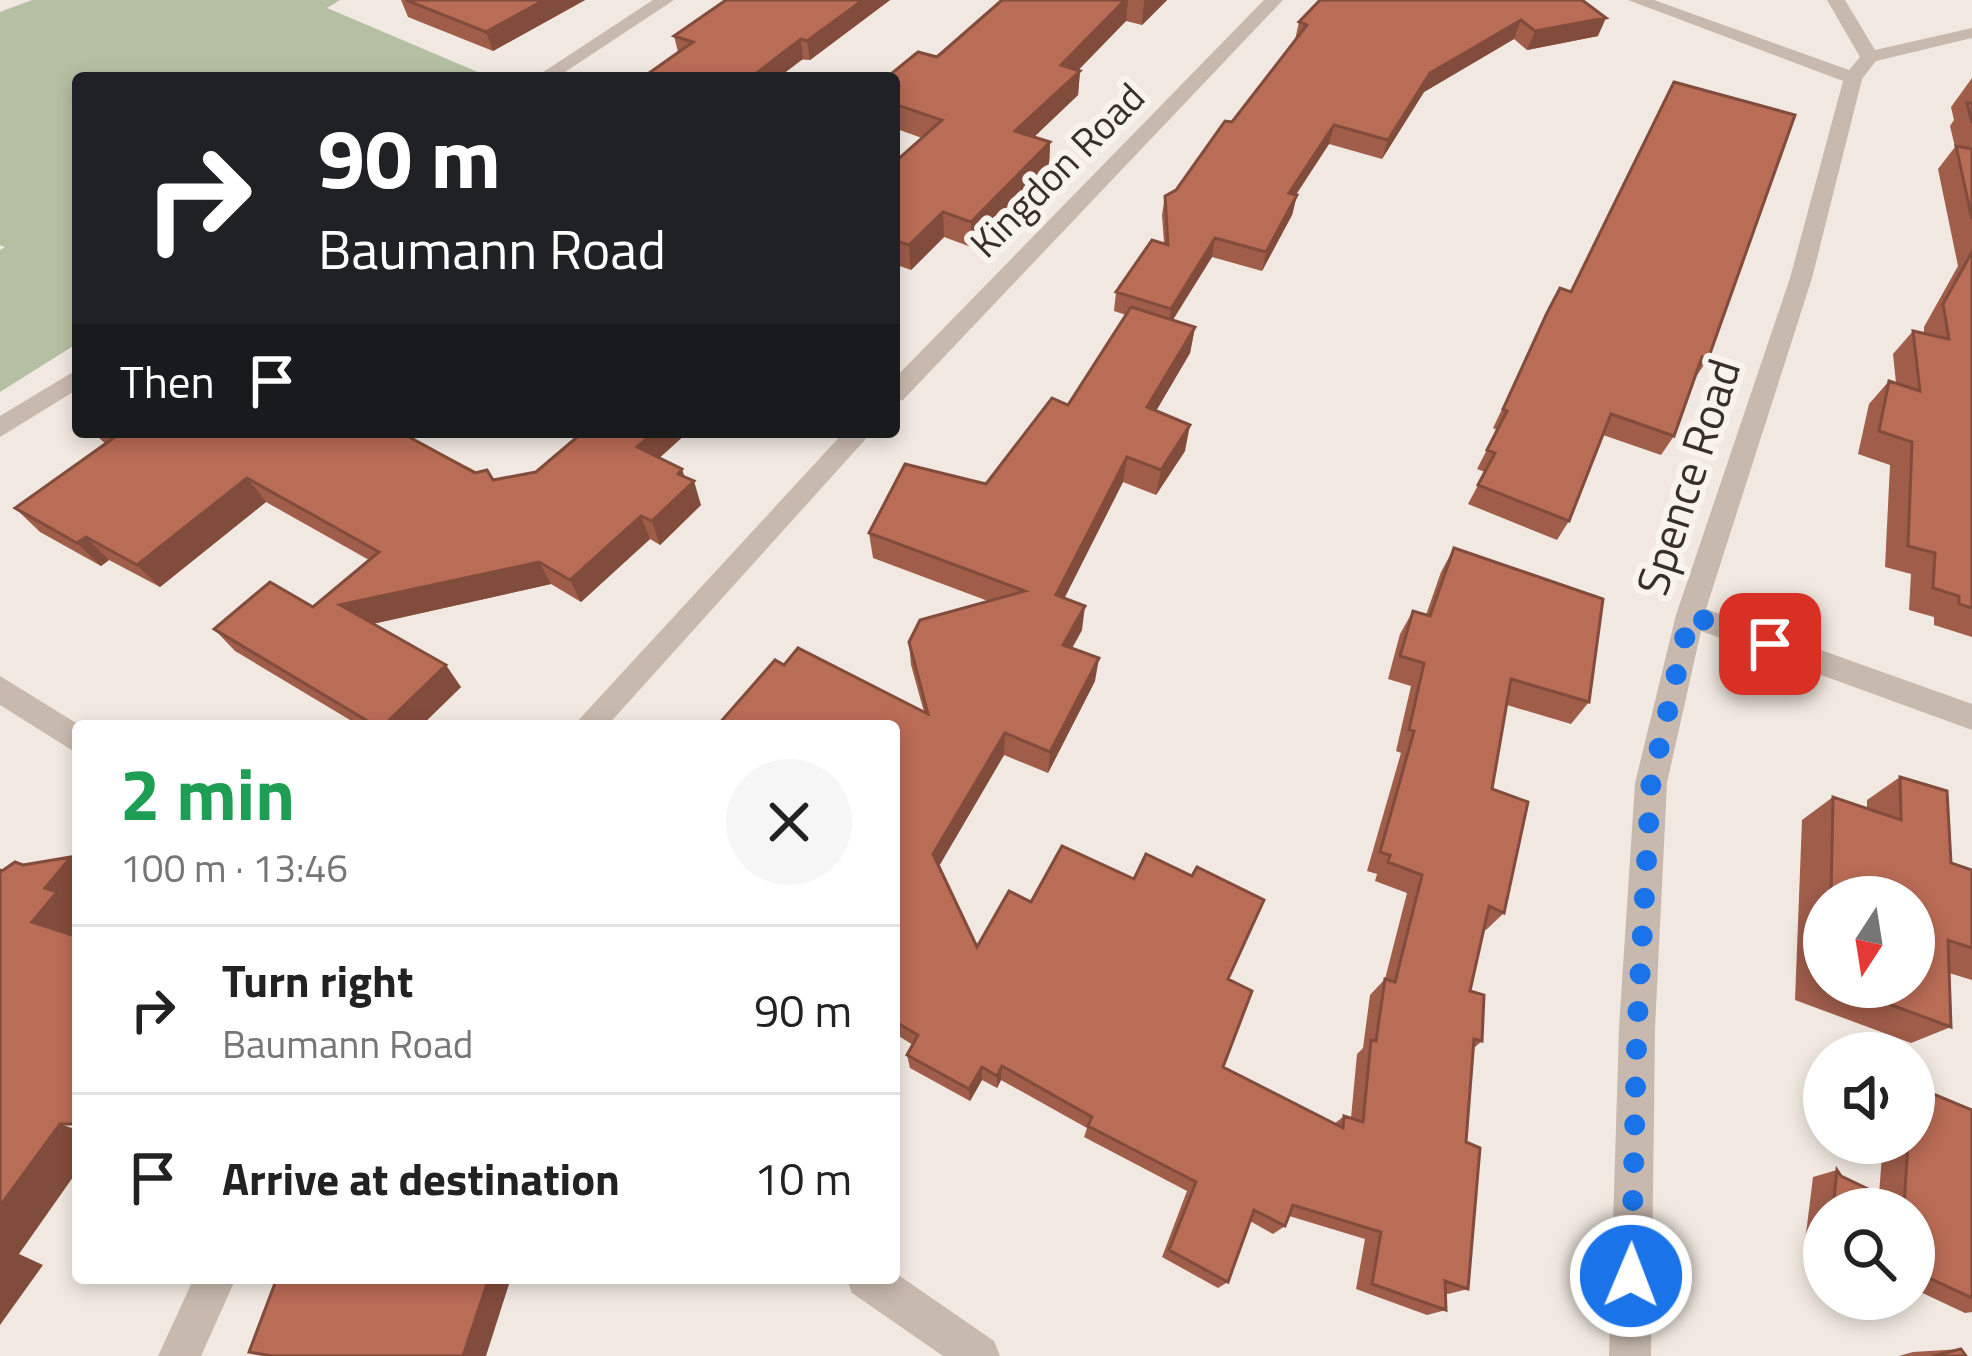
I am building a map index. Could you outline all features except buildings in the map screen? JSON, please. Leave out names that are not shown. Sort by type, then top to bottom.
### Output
[{"type":"street","points":[[553,72],[665,0]]},
{"type":"street","name":"Kingdon Road","points":[[900,388],[1274,0]]},
{"type":"street","points":[[1637,0],[1862,68],[1972,33]]},
{"type":"street","points":[[1837,0],[1862,68]]},
{"type":"street","name":"Spence Road","points":[[1630,1356],[1637,1028],[1651,783],[1690,615],[1801,278],[1862,68]]},
{"type":"street","points":[[0,428],[72,381]]},
{"type":"street","points":[[594,720],[853,438]]},
{"type":"street","points":[[1690,615],[1972,717]]},
{"type":"street","points":[[6,703],[72,738]]},
{"type":"street","points":[[179,1356],[212,1284]]},
{"type":"street","points":[[876,1284],[979,1356]]},
{"type":"green space","points":[[32,0],[340,0],[327,8],[478,72],[72,72],[72,347],[0,392],[0,250],[5,247],[0,245],[0,12]]},
{"type":"route","points":[[1631,1276],[1637,1028],[1651,783],[1690,615],[1770,644]]}]
